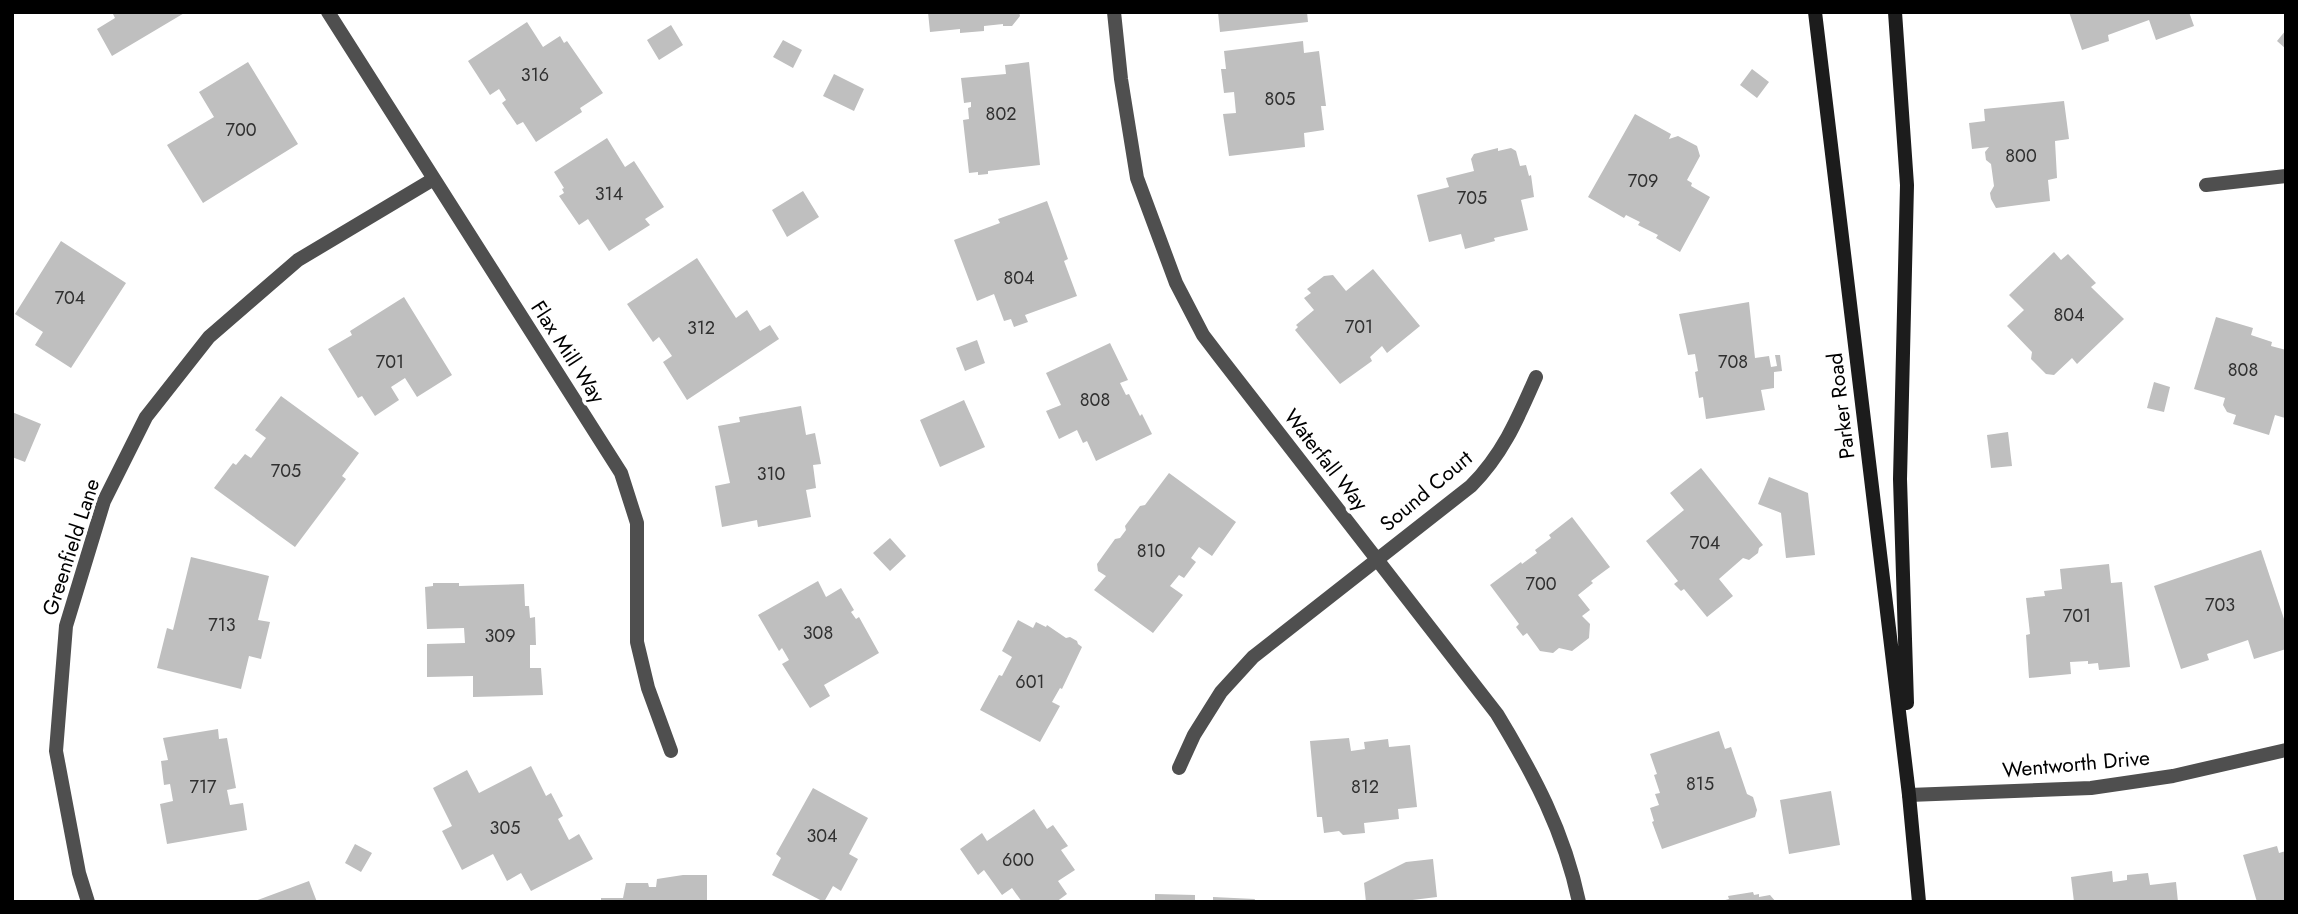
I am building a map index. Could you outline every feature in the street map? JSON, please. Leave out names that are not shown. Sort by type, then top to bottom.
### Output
[{"type":"street","name":"Flax Mill Way","points":[[327,12],[621,473],[637,523],[637,642],[648,688],[671,751]]},
{"type":"street","name":"Waterfall Way","points":[[1114,12],[1121,79],[1137,178],[1176,283],[1211,345],[1497,714],[1533,774],[1572,869],[1579,902]]},
{"type":"street","name":"Parker Road","points":[[1815,12],[1909,795],[1919,902]]},
{"type":"street","name":"Parker Road","points":[[1895,12],[1907,185],[1900,479],[1909,795]]},
{"type":"street","points":[[2206,185],[2286,176]]},
{"type":"street","name":"Greenfield Lane","points":[[88,902],[79,873],[55,751],[66,626],[104,501],[146,417],[209,337],[298,260],[432,180]]},
{"type":"street","name":"Sound Court","points":[[1179,768],[1194,735],[1222,692],[1253,657],[1484,473],[1512,433],[1536,377]]},
{"type":"street","name":"Wentworth Drive","points":[[1909,795],[2091,788],[2174,776],[2286,750]]},
{"type":"building","points":[[112,12],[186,12],[112,56],[97,29],[115,18]]},
{"type":"building","points":[[928,12],[1019,12],[1020,16],[1012,26],[984,26],[984,31],[960,33],[960,29],[930,32]]},
{"type":"building","points":[[1218,12],[1307,12],[1308,22],[1220,32]]},
{"type":"building","points":[[2069,12],[2189,12],[2194,26],[2156,40],[2149,20],[2108,35],[2109,41],[2082,50]]},
{"type":"building","points":[[527,22],[543,47],[560,36],[564,43],[567,41],[603,93],[580,108],[582,112],[536,142],[523,122],[517,125],[502,103],[506,100],[499,89],[490,95],[468,61]]},
{"type":"building","points":[[671,25],[683,45],[659,60],[647,40]]},
{"type":"building","points":[[2286,30],[2286,49],[2277,41]]},
{"type":"building","points":[[783,40],[802,50],[793,68],[773,57]]},
{"type":"building","points":[[1303,41],[1304,53],[1319,51],[1326,106],[1321,106],[1324,130],[1304,133],[1305,147],[1229,156],[1223,114],[1236,113],[1234,92],[1224,93],[1221,69],[1226,69],[1224,51]]},
{"type":"building","points":[[248,62],[298,144],[203,203],[167,145],[214,117],[199,92]]},
{"type":"building","points":[[1029,62],[1040,165],[988,171],[988,174],[969,173],[963,120],[969,119],[968,108],[971,107],[971,102],[964,103],[961,78],[1006,74],[1005,65]]},
{"type":"building","points":[[1752,69],[1769,82],[1757,98],[1740,85]]},
{"type":"building","points":[[834,74],[864,89],[854,111],[823,96]]},
{"type":"building","points":[[2064,101],[2069,139],[2055,141],[2057,178],[2048,180],[2050,201],[1996,208],[1990,193],[1994,186],[1991,164],[1986,160],[1985,152],[1989,147],[1972,149],[1969,123],[1985,121],[1984,109]]},
{"type":"building","points":[[1635,114],[1671,134],[1669,139],[1678,136],[1697,146],[1700,156],[1687,180],[1692,183],[1691,186],[1710,197],[1680,252],[1656,238],[1658,235],[1638,225],[1640,222],[1626,215],[1624,218],[1588,197]]},
{"type":"building","points":[[607,138],[625,167],[634,161],[664,207],[645,219],[650,225],[609,251],[588,219],[579,225],[559,196],[564,193],[564,188],[554,172]]},
{"type":"building","points":[[1498,148],[1498,151],[1511,148],[1516,151],[1520,166],[1526,165],[1529,176],[1531,175],[1534,197],[1521,200],[1528,230],[1494,238],[1495,241],[1465,249],[1461,234],[1429,242],[1417,195],[1449,187],[1446,178],[1474,171],[1471,159],[1474,154]]},
{"type":"building","points":[[803,191],[819,217],[787,237],[772,210]]},
{"type":"building","points":[[1047,201],[1068,259],[1064,261],[1077,296],[1025,315],[1028,322],[1014,327],[1011,319],[1004,321],[994,294],[977,301],[954,240],[1000,223],[998,219]]},
{"type":"building","points":[[61,241],[126,283],[71,368],[35,345],[43,332],[15,314]]},
{"type":"building","points":[[2054,252],[2061,260],[2068,254],[2096,283],[2091,287],[2124,319],[2077,364],[2072,358],[2054,375],[2046,374],[2031,359],[2032,352],[2007,326],[2024,310],[2009,295]]},
{"type":"building","points":[[697,258],[736,318],[747,310],[760,331],[770,325],[779,339],[687,400],[663,362],[672,356],[659,337],[653,342],[627,304]]},
{"type":"building","points":[[1373,269],[1420,326],[1387,353],[1382,346],[1370,357],[1372,361],[1340,384],[1295,330],[1298,327],[1296,325],[1314,310],[1304,298],[1311,293],[1307,289],[1324,276],[1333,275],[1346,291]]},
{"type":"building","points":[[404,297],[452,375],[417,397],[405,378],[391,387],[399,400],[375,416],[362,396],[358,398],[328,349],[352,335],[350,331]]},
{"type":"building","points":[[1749,302],[1755,358],[1769,356],[1771,367],[1777,366],[1775,355],[1780,355],[1782,371],[1774,372],[1774,388],[1761,390],[1765,410],[1706,419],[1703,397],[1699,398],[1695,354],[1688,355],[1679,314]]},
{"type":"building","points":[[2216,317],[2253,328],[2251,335],[2272,342],[2271,346],[2286,350],[2286,415],[2285,418],[2275,415],[2269,435],[2233,424],[2236,415],[2227,412],[2223,405],[2225,398],[2194,389]]},
{"type":"building","points":[[977,340],[985,363],[965,371],[956,348]]},
{"type":"building","points":[[1110,343],[1128,380],[1120,383],[1140,416],[1142,414],[1152,434],[1096,461],[1087,441],[1083,443],[1077,430],[1059,439],[1046,411],[1061,405],[1046,373]]},
{"type":"building","points":[[2154,382],[2170,387],[2164,412],[2147,408]]},
{"type":"building","points":[[281,396],[359,453],[342,476],[346,479],[295,547],[214,488],[233,463],[236,465],[245,454],[251,458],[266,438],[255,430]]},
{"type":"building","points":[[964,400],[985,447],[940,467],[920,420]]},
{"type":"building","points":[[801,406],[806,435],[815,433],[821,464],[813,465],[816,488],[806,490],[811,517],[758,527],[757,520],[722,527],[715,486],[730,483],[718,426],[740,422],[739,417]]},
{"type":"building","points":[[12,412],[41,424],[25,462],[12,457]]},
{"type":"building","points":[[2008,432],[2012,466],[1991,468],[1987,435]]},
{"type":"building","points":[[1701,468],[1763,545],[1749,560],[1743,558],[1719,579],[1733,596],[1707,617],[1684,589],[1681,591],[1674,584],[1678,581],[1646,541],[1684,510],[1670,493]]},
{"type":"building","points":[[1169,473],[1236,522],[1212,556],[1199,547],[1191,558],[1196,562],[1184,578],[1179,575],[1170,586],[1183,595],[1153,633],[1094,590],[1106,576],[1098,571],[1097,564],[1115,539],[1120,538],[1126,530],[1125,526],[1140,506],[1145,505]]},
{"type":"building","points":[[1769,477],[1808,493],[1815,555],[1786,558],[1781,513],[1758,504]]},
{"type":"building","points":[[1572,517],[1610,567],[1578,595],[1590,610],[1582,616],[1590,624],[1589,638],[1572,651],[1559,648],[1553,653],[1540,651],[1527,633],[1523,636],[1516,627],[1519,624],[1490,585],[1537,553],[1535,550],[1551,538],[1549,535]]},
{"type":"building","points":[[890,538],[906,556],[890,571],[873,553]]},
{"type":"building","points":[[2261,550],[2286,625],[2286,649],[2254,659],[2248,640],[2207,654],[2209,660],[2181,669],[2154,586]]},
{"type":"building","points":[[191,557],[269,576],[258,620],[270,622],[261,659],[249,656],[241,689],[157,668],[167,628],[173,630]]},
{"type":"building","points":[[2109,564],[2111,583],[2122,582],[2130,667],[2099,670],[2098,663],[2070,662],[2071,674],[2029,678],[2026,635],[2030,634],[2026,598],[2045,596],[2044,591],[2062,589],[2060,569]]},
{"type":"building","points":[[818,581],[826,597],[841,588],[854,610],[851,612],[856,619],[859,617],[879,653],[824,685],[830,696],[810,708],[782,664],[789,660],[782,648],[779,651],[758,615]]},
{"type":"building","points":[[433,583],[459,583],[459,586],[524,584],[525,606],[529,606],[530,618],[535,617],[536,645],[530,645],[530,668],[541,668],[543,695],[473,697],[473,676],[427,677],[427,644],[465,643],[464,628],[427,629],[425,587],[433,586]]},
{"type":"building","points":[[1018,620],[1033,628],[1036,622],[1046,627],[1047,625],[1066,638],[1077,641],[1082,647],[1062,689],[1060,688],[1052,702],[1060,706],[1040,742],[980,710],[1012,657],[1002,651]]},
{"type":"building","points":[[218,729],[219,739],[227,738],[236,788],[227,790],[230,805],[243,803],[247,830],[167,844],[160,804],[173,801],[170,784],[164,785],[161,761],[168,760],[163,738]]},
{"type":"building","points":[[1719,731],[1725,749],[1731,747],[1747,794],[1753,797],[1757,810],[1755,817],[1662,849],[1650,808],[1659,805],[1655,794],[1660,793],[1650,754]]},
{"type":"building","points":[[1349,738],[1351,751],[1365,749],[1364,742],[1388,739],[1389,747],[1410,745],[1417,807],[1398,809],[1399,819],[1364,823],[1365,833],[1324,833],[1322,817],[1317,817],[1310,741]]},
{"type":"building","points":[[531,766],[546,796],[551,793],[563,816],[558,819],[569,840],[579,834],[593,859],[531,891],[521,873],[507,881],[493,854],[462,870],[442,831],[452,826],[433,788],[467,770],[479,793]]},
{"type":"building","points":[[813,788],[868,818],[849,854],[858,859],[841,891],[833,886],[824,902],[772,875],[781,858],[776,854]]},
{"type":"building","points":[[1831,791],[1840,845],[1789,854],[1780,800]]},
{"type":"building","points":[[1034,809],[1047,829],[1053,825],[1068,846],[1061,850],[1075,870],[1058,881],[1067,894],[1056,902],[1022,902],[1012,888],[1002,895],[984,870],[978,875],[960,849],[982,833],[987,841]]},
{"type":"building","points":[[355,844],[372,853],[361,872],[345,863]]},
{"type":"building","points":[[2277,846],[2279,853],[2286,851],[2286,902],[2257,902],[2243,855]]},
{"type":"building","points":[[1433,859],[1437,897],[1396,902],[1366,902],[1364,883],[1406,862]]},
{"type":"building","points":[[2112,871],[2113,882],[2127,880],[2127,875],[2148,873],[2150,885],[2176,882],[2178,902],[2074,902],[2071,877]]},
{"type":"building","points":[[707,875],[707,901],[601,902],[601,898],[623,898],[626,883],[648,883],[649,887],[656,887],[657,879]]},
{"type":"building","points":[[309,881],[317,902],[255,902],[255,901]]},
{"type":"building","points":[[1753,892],[1754,895],[1759,894],[1759,897],[1770,895],[1776,902],[1718,902],[1729,899],[1728,896]]},
{"type":"building","points":[[1155,894],[1195,895],[1195,902],[1155,902]]},
{"type":"building","points":[[1213,897],[1255,899],[1254,902],[1213,902]]}]
